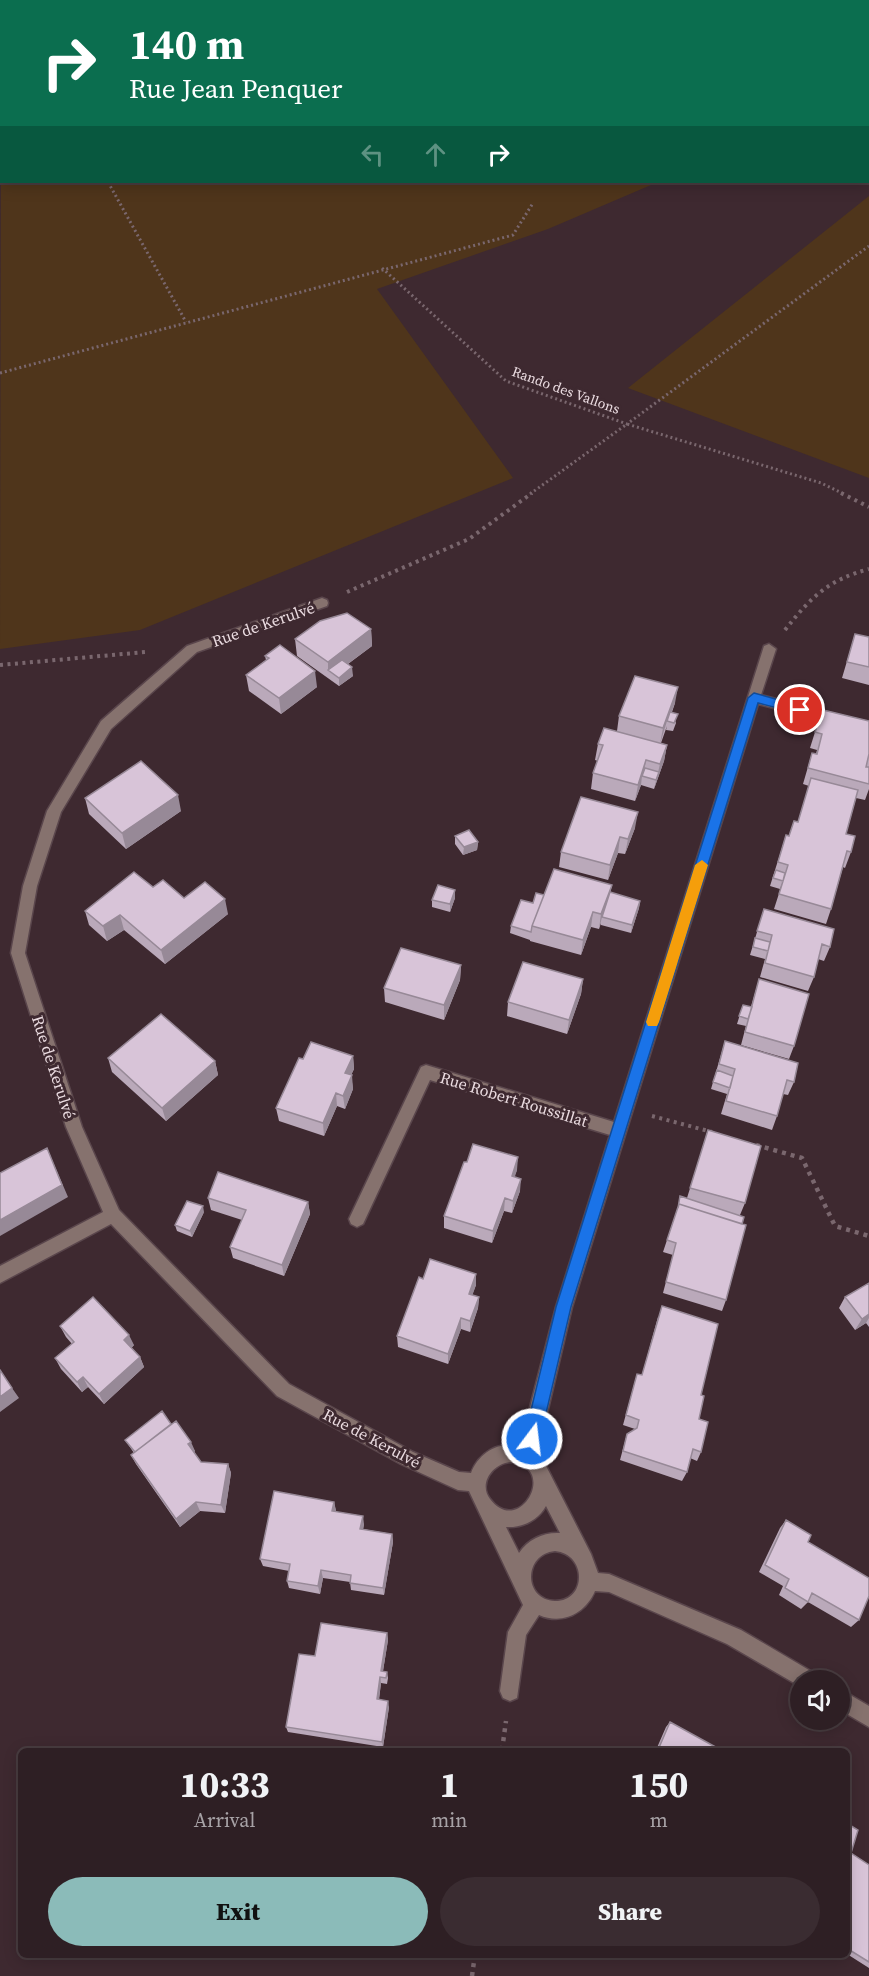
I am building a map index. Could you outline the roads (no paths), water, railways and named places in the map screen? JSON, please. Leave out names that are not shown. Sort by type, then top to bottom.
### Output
[{"type":"street","name":"Rue de Kerulvé","points":[[322,603],[192,649],[106,725],[54,811],[30,886],[18,953],[74,1127],[112,1215],[283,1390],[407,1458],[458,1481],[477,1483]]},
{"type":"street","points":[[525,1457],[538,1418],[564,1307],[769,649]]},
{"type":"street","points":[[754,698],[869,728]]},
{"type":"street","name":"Rue Robert Roussillat","points":[[357,1220],[426,1072],[619,1131]]},
{"type":"street","points":[[0,1275],[112,1215]]},
{"type":"street","points":[[504,1453],[525,1457],[533,1462],[542,1481],[584,1560],[588,1581],[586,1591],[580,1600],[562,1610],[552,1610],[536,1603],[526,1593],[489,1510],[478,1493],[477,1483],[486,1463],[504,1453]]},
{"type":"street","points":[[489,1510],[507,1518],[526,1515],[540,1501],[542,1481]]},
{"type":"street","points":[[522,1582],[524,1561],[538,1545],[559,1541],[578,1551],[584,1560]]},
{"type":"street","points":[[588,1581],[609,1583],[734,1637],[790,1670]]},
{"type":"street","points":[[510,1691],[517,1632],[536,1603]]},
{"type":"street","points":[[850,1705],[869,1717]]}]
